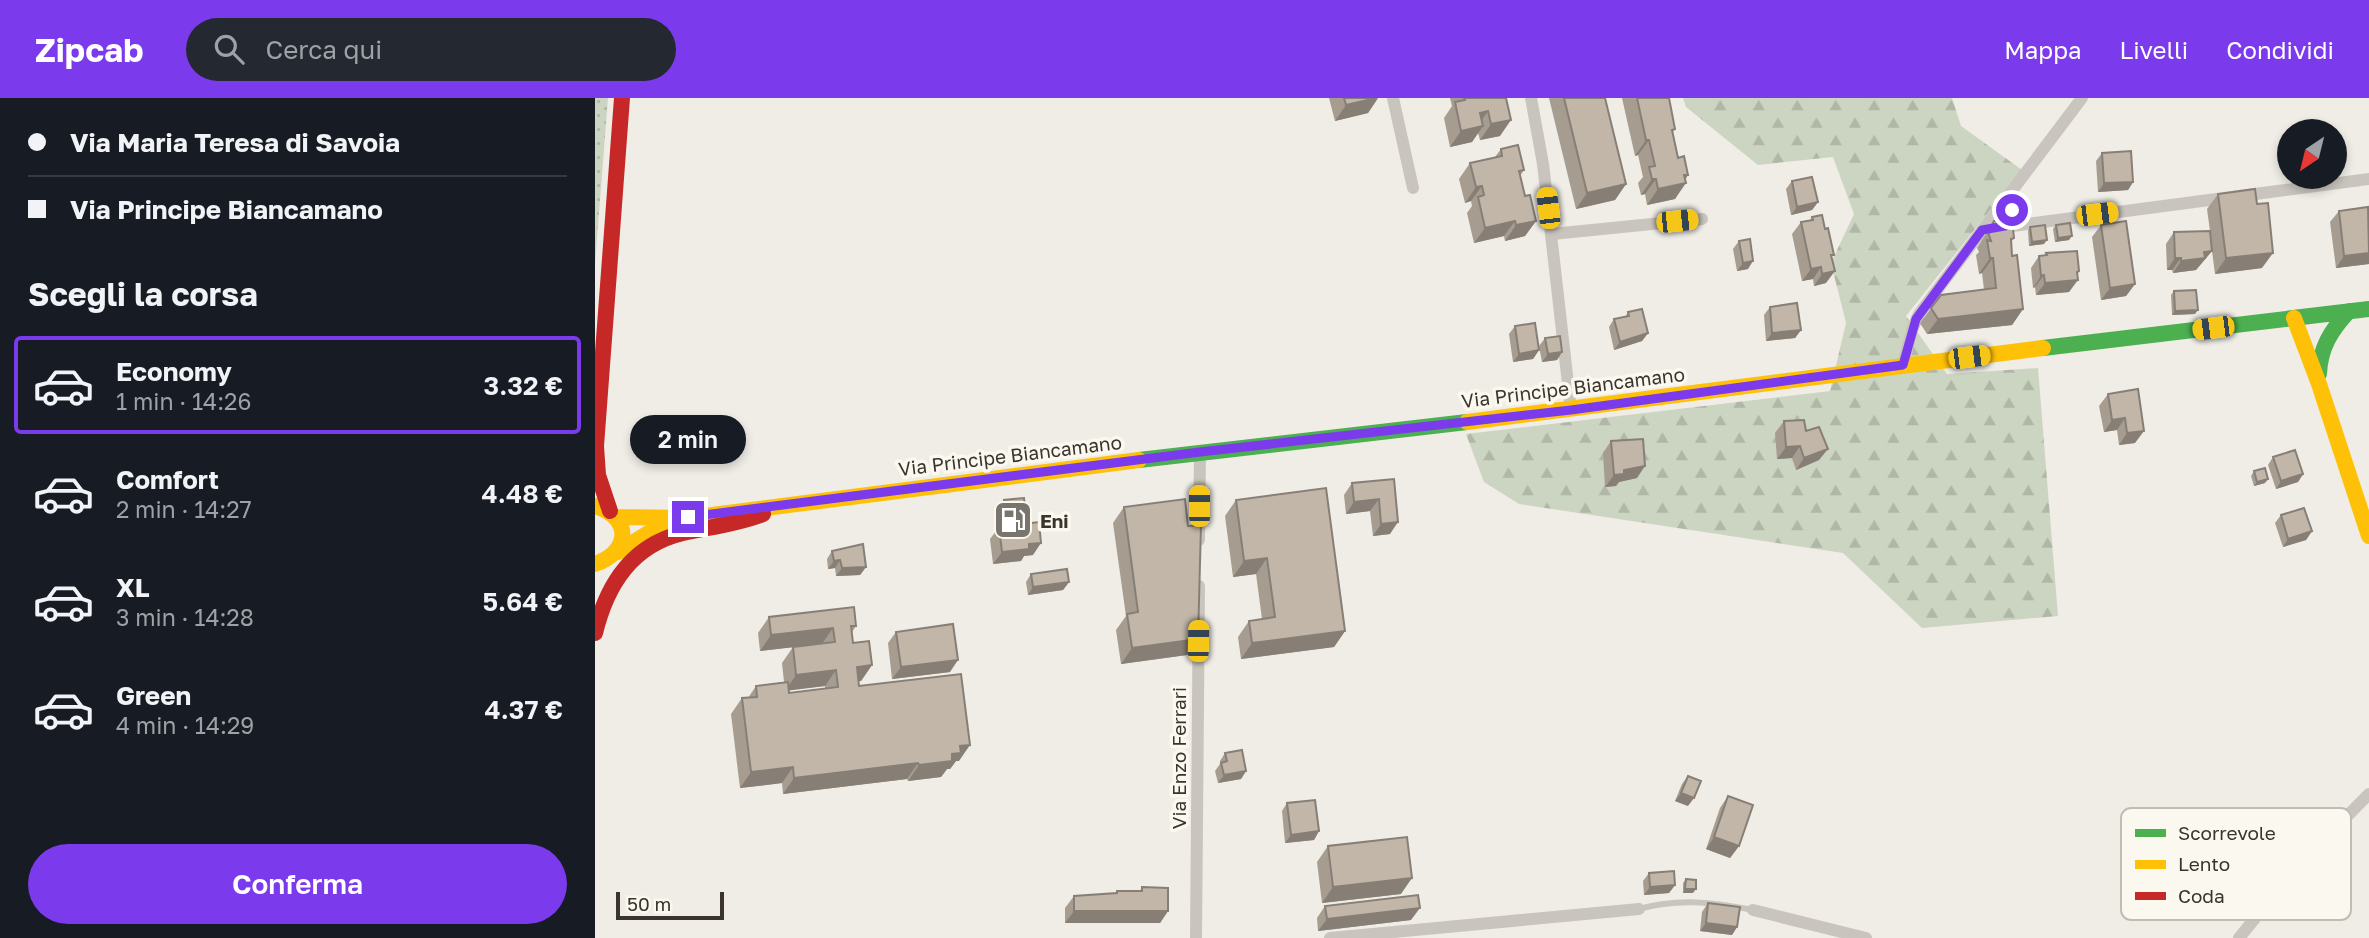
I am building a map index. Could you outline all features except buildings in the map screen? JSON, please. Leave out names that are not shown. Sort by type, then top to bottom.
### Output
[{"type":"street","points":[[595,594],[621,544],[623,532],[607,511],[598,475],[596,449],[622,98]]},
{"type":"street","points":[[1392,98],[1413,188]]},
{"type":"street","points":[[1531,98],[1541,146],[1571,410]]},
{"type":"street","points":[[1903,365],[1916,319],[2082,98]]},
{"type":"street","points":[[1982,230],[2369,179]]},
{"type":"street","points":[[2008,197],[2016,224]]},
{"type":"street","points":[[1552,234],[1702,219]]},
{"type":"street","name":"Via Principe Biancamano","points":[[607,511],[688,517],[1200,452],[1571,410],[1903,365],[2369,309]]},
{"type":"street","points":[[2319,384],[2318,364],[2323,343],[2349,311]]},
{"type":"street","points":[[2294,318],[2319,384],[2369,536]]},
{"type":"street","points":[[1199,550],[1200,452]]},
{"type":"street","name":"Via Principe Biancamano","points":[[595,633],[610,585],[641,551],[670,537],[734,525],[782,506]]},
{"type":"street","name":"Via Principe Biancamano","points":[[595,564],[650,532],[688,517]]},
{"type":"street","name":"Via Enzo Ferrari","points":[[1196,938],[1199,577]]},
{"type":"street","points":[[2351,812],[2369,794]]},
{"type":"street","points":[[1330,938],[1639,909]]},
{"type":"street","points":[[1753,910],[1866,938]]},
{"type":"street","points":[[2239,938],[2253,920]]},
{"type":"lane","points":[[1639,909],[1655,904],[1688,901],[1753,910]]},
{"type":"green space","points":[[595,98],[608,98],[595,264]]},
{"type":"green space","points":[[1683,98],[1952,98],[1961,126],[2022,170],[1906,316],[1947,374],[2038,368],[2058,616],[1922,628],[1843,553],[1519,504],[1484,482],[1466,434],[1830,391],[1846,323],[1831,263],[1854,214],[1833,157],[1758,165],[1686,107]]},
{"type":"traffic: fast","points":[[2043,348],[2369,309]]},
{"type":"traffic: fast","points":[[2319,374],[2328,340],[2349,311]]},
{"type":"traffic: fast","points":[[1139,460],[1467,422]]},
{"type":"traffic: slow","points":[[2294,318],[2319,384],[2369,536]]},
{"type":"traffic: slow","points":[[1467,422],[2043,348]]},
{"type":"traffic: slow","points":[[617,517],[688,518],[1139,460]]},
{"type":"traffic: slow","points":[[595,506],[616,518],[622,535],[621,543],[615,551],[607,559],[595,564]]},
{"type":"traffic: slow","points":[[618,552],[650,532],[679,521]]},
{"type":"traffic: jam","points":[[610,511],[598,475],[596,446],[622,98]]},
{"type":"traffic: jam","points":[[595,633],[615,583],[624,569],[649,547],[683,533],[763,514]]},
{"type":"place","name":"Eni","points":[[1013,520]]},
{"type":"route","points":[[688,517],[1200,452],[1571,410],[1903,365],[1912,330],[1923,309],[1982,230],[2016,224],[2012,210]]}]
